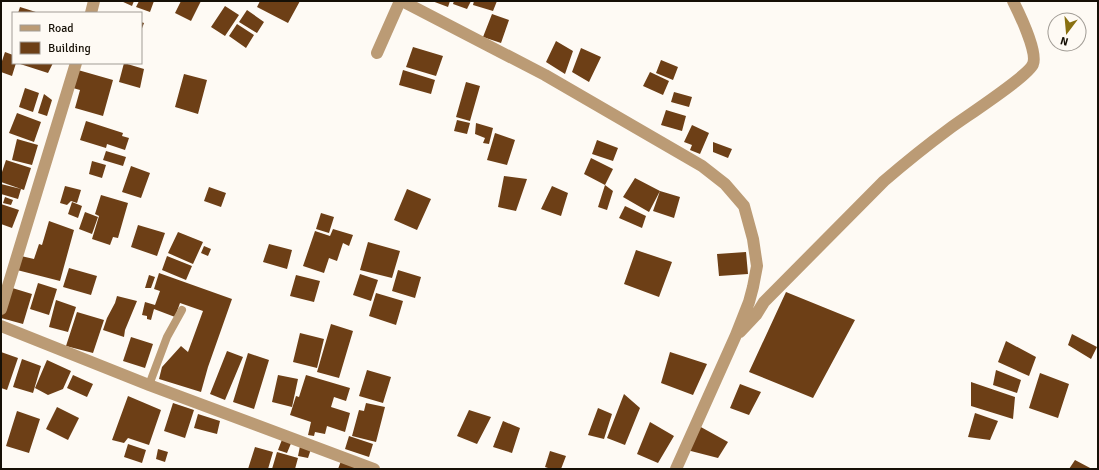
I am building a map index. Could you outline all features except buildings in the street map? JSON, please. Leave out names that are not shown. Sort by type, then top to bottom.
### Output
[{"type":"street","points":[[91,12],[94,1]]},
{"type":"street","points":[[377,53],[401,1],[546,75],[702,166],[725,184],[744,206],[753,239],[756,266],[753,287],[749,302],[736,335],[676,469]]},
{"type":"street","points":[[736,335],[756,315],[764,302],[884,181],[948,130],[1031,69],[1034,59],[1030,42],[1021,17],[1013,1]]},
{"type":"street","points":[[1,309],[76,64]]},
{"type":"street","points":[[1,326],[149,385],[374,469]]},
{"type":"lane","points":[[149,385],[167,337],[182,310]]}]
